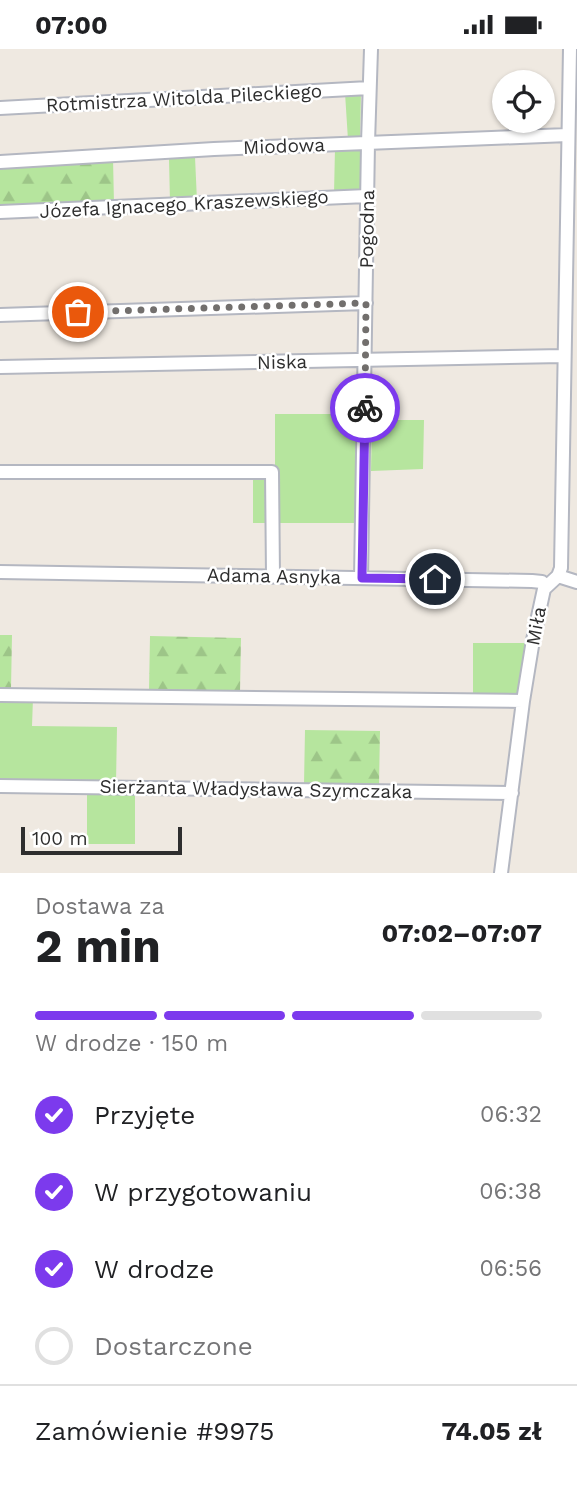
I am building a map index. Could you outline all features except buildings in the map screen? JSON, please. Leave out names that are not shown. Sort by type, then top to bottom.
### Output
[{"type":"street","name":"Pogodna","points":[[362,578],[369,88],[372,49]]},
{"type":"street","points":[[570,49],[561,568],[558,576],[577,582]]},
{"type":"street","name":"Rotmistrza Witolda Pileckiego","points":[[0,108],[369,88]]},
{"type":"street","name":"Miodowa","points":[[0,162],[214,149],[568,135]]},
{"type":"street","name":"Józefa Ignacego Kraszewskiego","points":[[0,212],[367,196]]},
{"type":"street","points":[[0,314],[366,303]]},
{"type":"street","name":"Niska","points":[[0,367],[563,355]]},
{"type":"street","points":[[0,472],[272,473],[273,576]]},
{"type":"street","name":"Adama Asnyka","points":[[0,572],[532,581],[542,582],[546,586]]},
{"type":"street","name":"Miła","points":[[501,873],[533,640],[546,586],[558,576]]},
{"type":"street","points":[[0,695],[523,701]]},
{"type":"street","name":"Sierżanta Władysława Szymczaka","points":[[0,786],[512,793]]},
{"type":"green space","points":[[361,92],[360,140],[348,140],[345,93]]},
{"type":"green space","points":[[360,146],[360,193],[334,194],[335,148]]},
{"type":"green space","points":[[195,157],[197,201],[170,202],[169,159]]},
{"type":"green space","points":[[113,158],[114,204],[0,209],[0,165]]},
{"type":"green space","points":[[275,414],[356,414],[355,523],[275,523]]},
{"type":"green space","points":[[372,420],[424,420],[423,469],[371,471]]},
{"type":"green space","points":[[253,477],[266,480],[266,523],[253,523]]},
{"type":"green space","points":[[0,635],[12,635],[11,689],[0,689]]},
{"type":"green space","points":[[150,636],[241,638],[240,692],[149,691]]},
{"type":"green space","points":[[473,643],[527,643],[518,692],[513,696],[473,696]]},
{"type":"green space","points":[[0,698],[33,698],[32,726],[117,727],[116,783],[0,781]]},
{"type":"green space","points":[[305,730],[380,731],[379,786],[304,784]]},
{"type":"green space","points":[[87,791],[135,792],[135,844],[87,844]]},
{"type":"way so far","points":[[78,312],[366,303],[365,408]]},
{"type":"route","points":[[365,408],[362,578],[435,579]]}]
